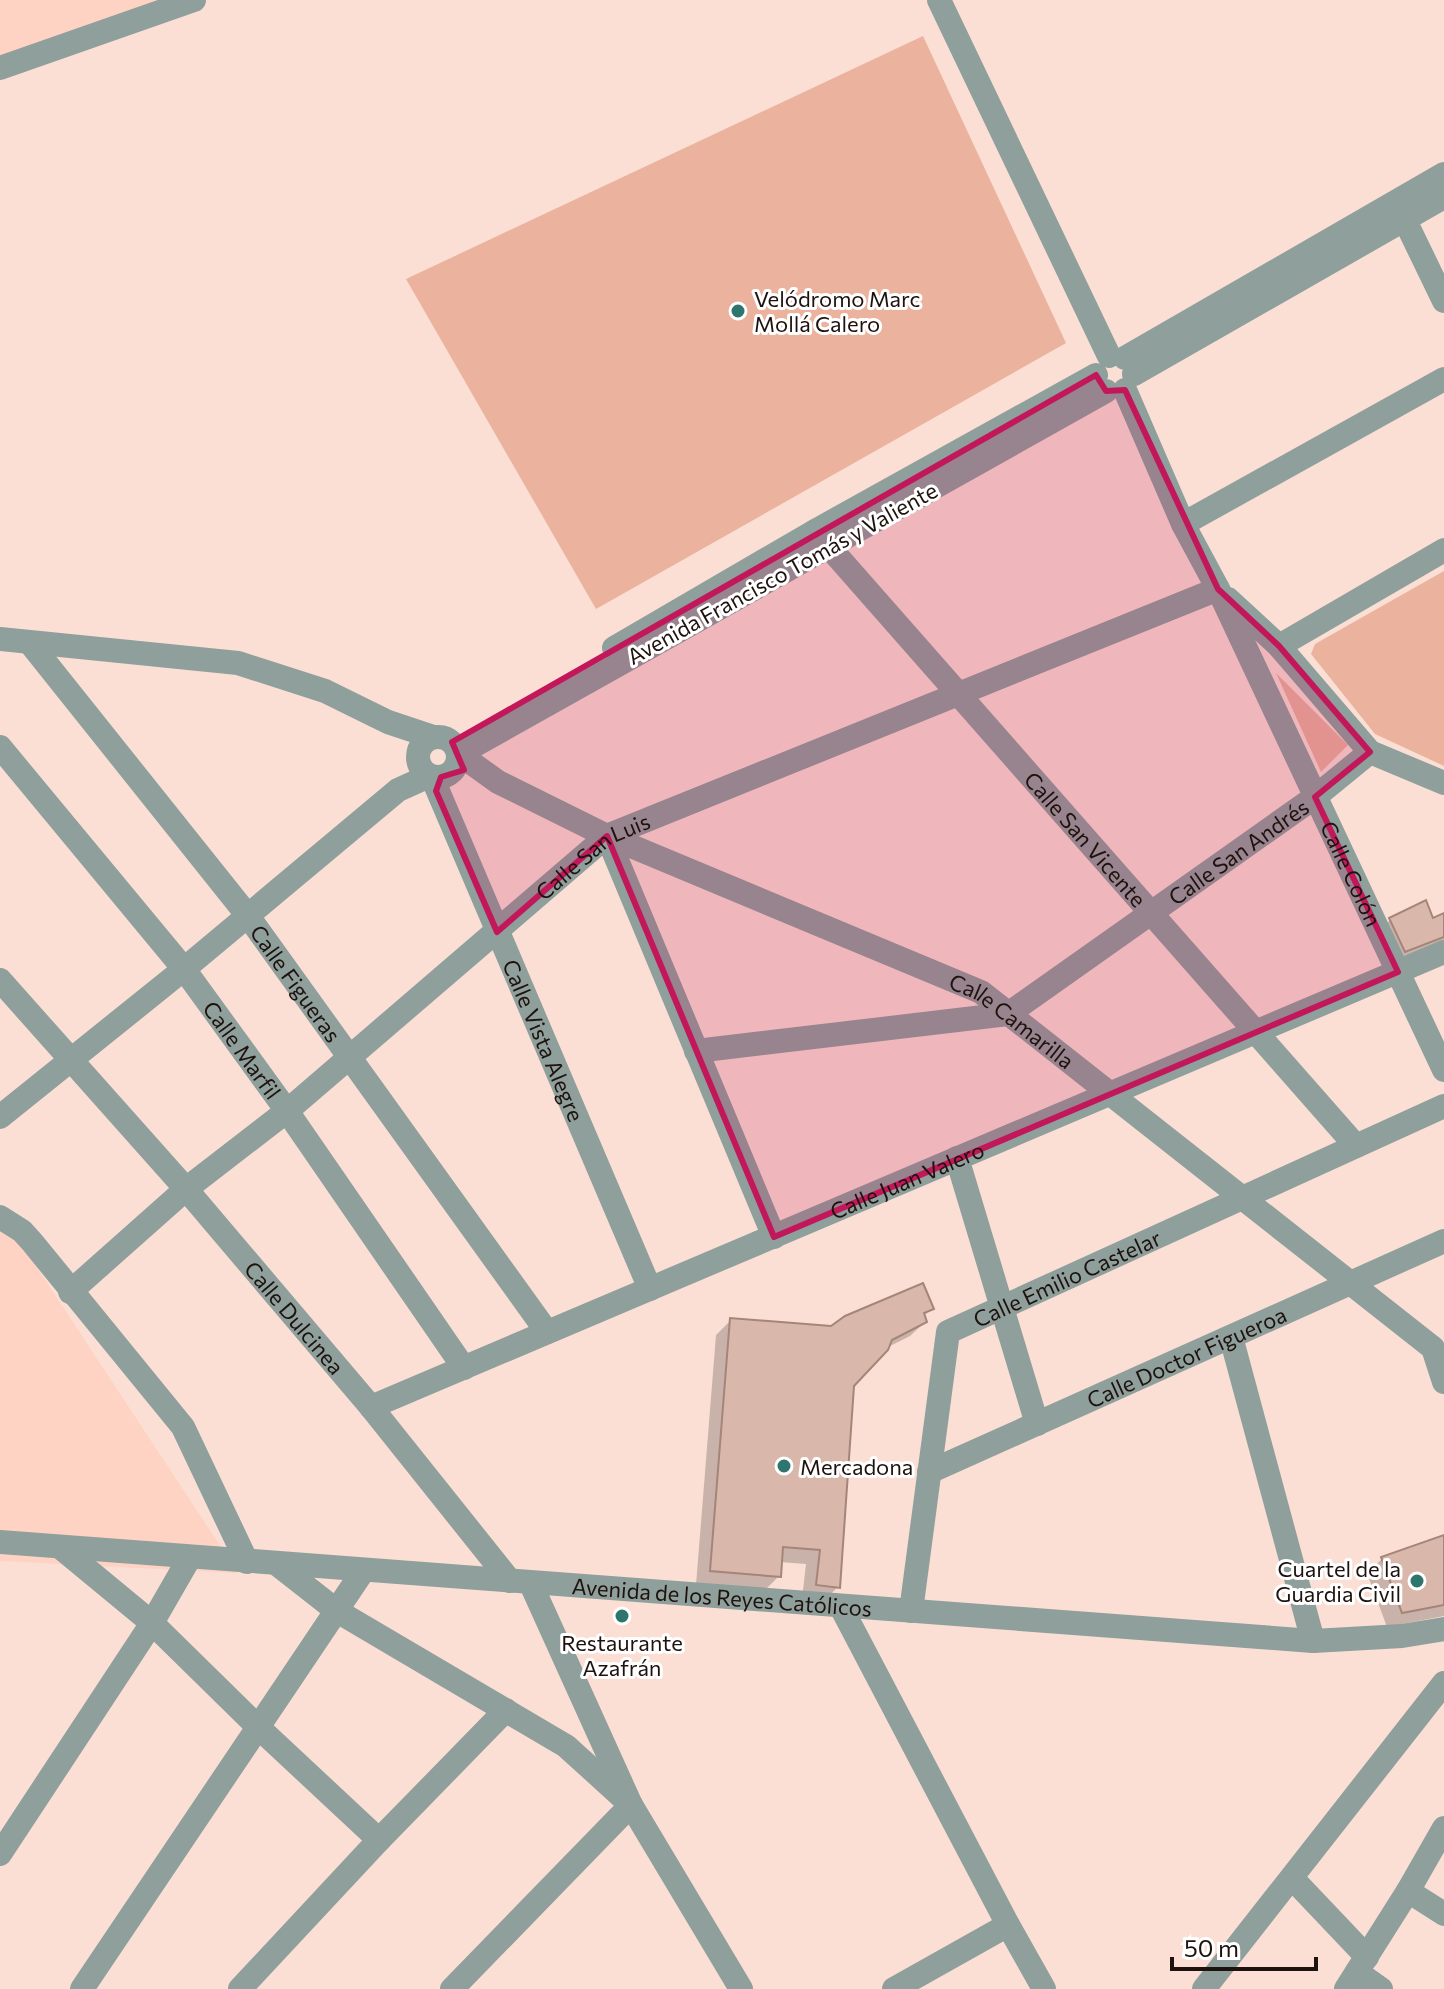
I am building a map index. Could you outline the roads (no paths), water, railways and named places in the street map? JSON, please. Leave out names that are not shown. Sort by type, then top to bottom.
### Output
[{"type":"street","points":[[0,68],[194,0]]},
{"type":"street","name":"Calle Colón","points":[[939,0],[1116,374],[1183,524],[1218,589],[1444,1070]]},
{"type":"street","name":"Avenida Francisco Tomás y Valiente","points":[[436,764],[822,539],[1400,211],[1444,174]]},
{"type":"street","name":"Avenida Francisco Tomás y Valiente","points":[[1400,211],[1444,197]]},
{"type":"street","points":[[1400,211],[1444,301]]},
{"type":"street","points":[[1183,524],[1444,379]]},
{"type":"street","name":"Calle San Vicente","points":[[822,539],[1356,1146]]},
{"type":"street","points":[[1279,646],[1444,550]]},
{"type":"street","name":"Calle Colón","points":[[1218,589],[1279,646],[1370,752]]},
{"type":"street","name":"Calle San Luis","points":[[70,1292],[186,1189],[287,1111],[607,836],[1218,589]]},
{"type":"street","points":[[0,639],[238,663],[325,691],[388,722],[436,764],[398,790],[184,969],[0,1117]]},
{"type":"street","name":"Calle Figueras","points":[[30,643],[248,916],[547,1332]]},
{"type":"street","name":"Calle Marfil","points":[[0,747],[184,969],[287,1111],[464,1368]]},
{"type":"street","points":[[1370,752],[1444,783]]},
{"type":"street","name":"Calle San Andrés","points":[[696,1051],[1008,1014],[1315,797],[1370,752]]},
{"type":"street","name":"Calle Camarilla","points":[[436,764],[498,782],[607,836],[981,992],[1433,1348],[1444,1382]]},
{"type":"street","name":"Calle Vista Alegre","points":[[436,764],[497,932],[650,1289]]},
{"type":"street","points":[[607,836],[774,1237]]},
{"type":"street","name":"Calle Juan Valero","points":[[371,1407],[1444,952]]},
{"type":"street","name":"Calle Dulcinea","points":[[0,980],[186,1189],[520,1582],[631,1805]]},
{"type":"street","name":"Calle Emilio Castelar","points":[[911,1611],[948,1332],[1444,1106]]},
{"type":"street","points":[[957,1158],[1037,1424]]},
{"type":"street","points":[[0,1217],[22,1231],[183,1427],[247,1562]]},
{"type":"street","name":"Calle Doctor Figueroa","points":[[929,1472],[1444,1241]]},
{"type":"street","points":[[1231,1337],[1313,1641]]},
{"type":"street","name":"Avenida de los Reyes Católicos","points":[[0,1542],[1313,1641],[1402,1636],[1444,1629]]},
{"type":"street","points":[[60,1547],[152,1623],[379,1840]]},
{"type":"street","points":[[0,1854],[152,1623],[190,1557]]},
{"type":"street","points":[[277,1564],[337,1611],[566,1746],[631,1805],[741,1989]]},
{"type":"street","points":[[82,1989],[363,1571]]},
{"type":"street","points":[[841,1607],[1044,1989]]},
{"type":"street","points":[[1204,1989],[1444,1683]]},
{"type":"street","points":[[240,1989],[506,1710]]},
{"type":"street","points":[[452,1989],[631,1805]]},
{"type":"street","points":[[1357,1973],[1444,1828]]},
{"type":"street","points":[[1292,1878],[1357,1973],[1381,1989]]},
{"type":"street","points":[[1408,1891],[1444,1914]]},
{"type":"street","points":[[894,1989],[1008,1925]]},
{"type":"place","name":"Velódromo Marc Mollá Calero","points":[[738,311]]},
{"type":"place","name":"Mercadona","points":[[784,1466]]},
{"type":"place","name":"Cuartel de la Guardia Civil","points":[[1417,1581]]},
{"type":"place","name":"Restaurante Azafrán","points":[[622,1616]]}]
